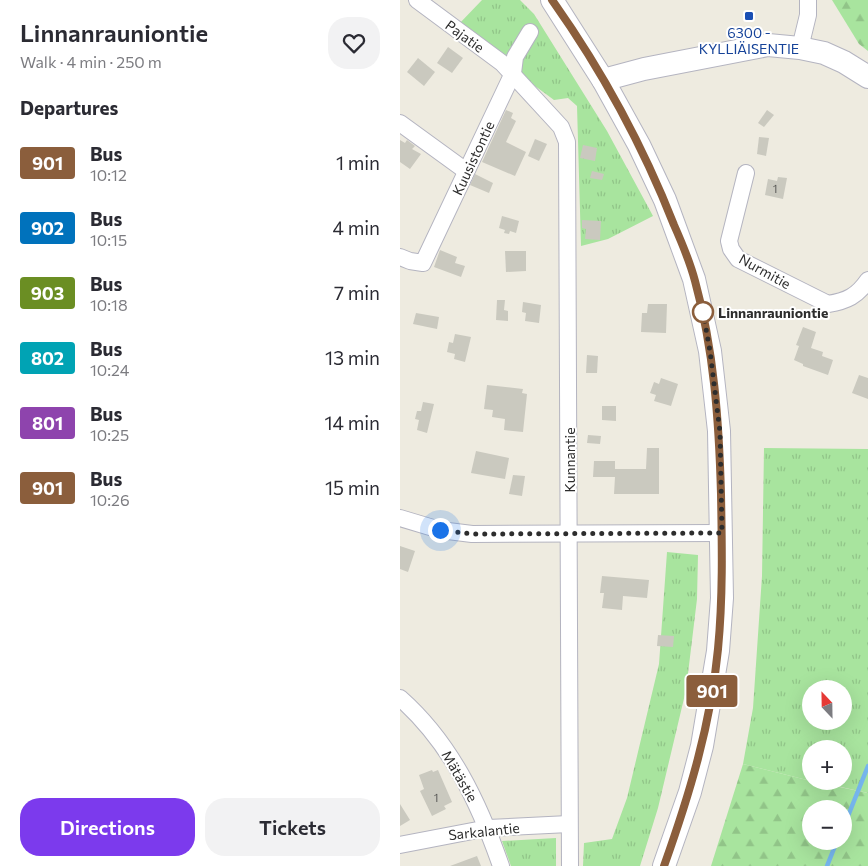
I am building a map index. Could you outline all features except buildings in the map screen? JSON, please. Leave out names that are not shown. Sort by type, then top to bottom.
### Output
[{"type":"main road","points":[[552,0],[603,80],[639,145],[661,192],[694,279],[710,351],[720,432],[722,598],[718,651],[702,746],[690,792],[664,866]]},
{"type":"main road","points":[[603,80],[644,69],[768,45],[800,48],[824,53],[844,62],[868,77]]},
{"type":"street","name":"Pajatie","points":[[417,0],[513,73]]},
{"type":"street","points":[[800,48],[808,15],[808,0]]},
{"type":"street","name":"Kuusistontie","points":[[400,257],[423,263],[513,73],[515,57],[530,32]]},
{"type":"street","name":"Kunnantie","points":[[513,73],[561,127],[567,142],[570,866]]},
{"type":"street","points":[[400,123],[466,171]]},
{"type":"street","name":"Nurmitie","points":[[746,173],[729,241],[731,249],[738,259],[828,304],[848,299],[861,291],[868,280]]},
{"type":"street","points":[[400,518],[440,530],[472,534],[722,533]]},
{"type":"street","name":"Mätästie","points":[[400,698],[415,711],[454,761],[475,799],[488,828],[501,866]]},
{"type":"street","name":"Sarkalantie","points":[[400,845],[488,828],[569,824]]},
{"type":"green space","points":[[482,0],[520,0],[534,14],[607,131],[653,216],[608,239],[581,246],[577,106],[568,98],[554,100],[535,86],[503,56],[458,25]]},
{"type":"green space","points":[[832,0],[868,0],[868,51],[859,44]]},
{"type":"green space","points":[[764,448],[868,449],[868,793],[852,789],[852,740],[802,740],[802,779],[743,764],[753,708],[762,576]]},
{"type":"green space","points":[[667,552],[698,555],[697,599],[686,690],[658,808],[640,866],[583,866],[584,843],[612,839],[627,798],[659,664]]},
{"type":"green space","points":[[743,764],[802,779],[802,790],[852,790],[868,793],[868,866],[711,866]]},
{"type":"green space","points":[[556,838],[556,866],[511,866],[502,841]]},
{"type":"waterway","points":[[852,806],[868,766]]},
{"type":"waterway","points":[[827,866],[833,850]]},
{"type":"bus line","name":"901","points":[[552,0],[603,80],[639,145],[664,200],[694,279],[710,351],[720,432],[722,598],[718,651],[702,746],[690,792],[664,866]]},
{"type":"place","name":"6300 - KYLLIÄISENTIE","points":[[749,16]]},
{"type":"place","name":"Linnanrauniontie","points":[[703,312]]},
{"type":"route","points":[[440,530],[472,534],[722,533],[720,432],[703,312]]}]
